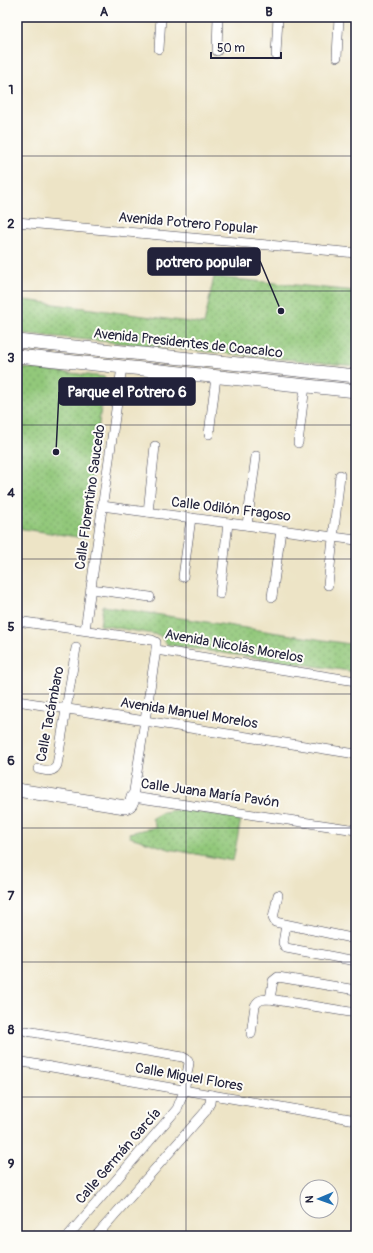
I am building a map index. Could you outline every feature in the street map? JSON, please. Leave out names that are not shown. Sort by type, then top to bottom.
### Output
[{"type":"street","points":[[159,48],[161,17]]},
{"type":"street","points":[[217,51],[218,17]]},
{"type":"street","points":[[276,54],[278,17]]},
{"type":"street","points":[[337,58],[339,17]]},
{"type":"street","name":"Avenida Potrero Popular","points":[[17,222],[356,252]]},
{"type":"street","points":[[19,341],[18,357],[356,391]]},
{"type":"street","name":"Avenida Presidentes de Coacalco","points":[[19,341],[356,376]]},
{"type":"street","points":[[247,380],[248,365]]},
{"type":"street","name":"Calle Florentino Saucedo","points":[[85,630],[122,367]]},
{"type":"street","points":[[209,434],[216,377]]},
{"type":"street","points":[[298,443],[304,386]]},
{"type":"street","points":[[148,512],[155,446]]},
{"type":"street","points":[[247,525],[256,456]]},
{"type":"street","points":[[328,585],[340,475]]},
{"type":"street","name":"Calle Odilón Fragoso","points":[[102,506],[356,540]]},
{"type":"street","points":[[183,577],[190,518]]},
{"type":"street","points":[[220,594],[228,523]]},
{"type":"street","points":[[272,597],[281,530]]},
{"type":"street","points":[[91,590],[150,597]]},
{"type":"street","name":"Avenida Nicolás Morelos","points":[[17,620],[154,640],[157,643],[156,650],[356,681]]},
{"type":"street","name":"Calle Tacámbaro","points":[[38,769],[51,771],[56,768],[76,648]]},
{"type":"street","points":[[133,797],[156,650]]},
{"type":"street","name":"Avenida Manuel Morelos","points":[[17,700],[356,754]]},
{"type":"street","name":"Calle Juana María Pavón","points":[[17,790],[125,807],[132,803],[133,797],[356,830]]},
{"type":"street","points":[[278,895],[273,920],[275,922],[356,939]]},
{"type":"street","points":[[286,925],[283,943],[286,948],[356,961]]},
{"type":"street","points":[[270,998],[273,981],[278,977],[356,990]]},
{"type":"street","points":[[251,1034],[256,1004],[259,1000],[270,998],[356,1014]]},
{"type":"street","name":"Calle Germán García","points":[[26,1030],[186,1058],[189,1063],[184,1091],[177,1109],[68,1236]]},
{"type":"street","name":"Calle Miguel Flores","points":[[17,1061],[356,1120]]},
{"type":"street","points":[[96,1236],[205,1112],[210,1103],[211,1095]]},
{"type":"street","points":[[17,1235],[21,1236]]},
{"type":"green space","points":[[214,277],[356,291],[356,366],[17,333],[17,299],[204,324]]},
{"type":"green space","points":[[17,367],[105,377],[84,538],[17,528]]},
{"type":"green space","points":[[103,606],[356,645],[356,672],[168,645],[159,635],[100,625]]},
{"type":"green space","points":[[182,809],[241,819],[233,861],[169,849],[130,837],[129,833],[156,827],[152,818],[163,812]]},
{"type":"place","name":"potrero popular","points":[[281,311]]},
{"type":"place","name":"Parque el Potrero 6","points":[[56,452]]}]
